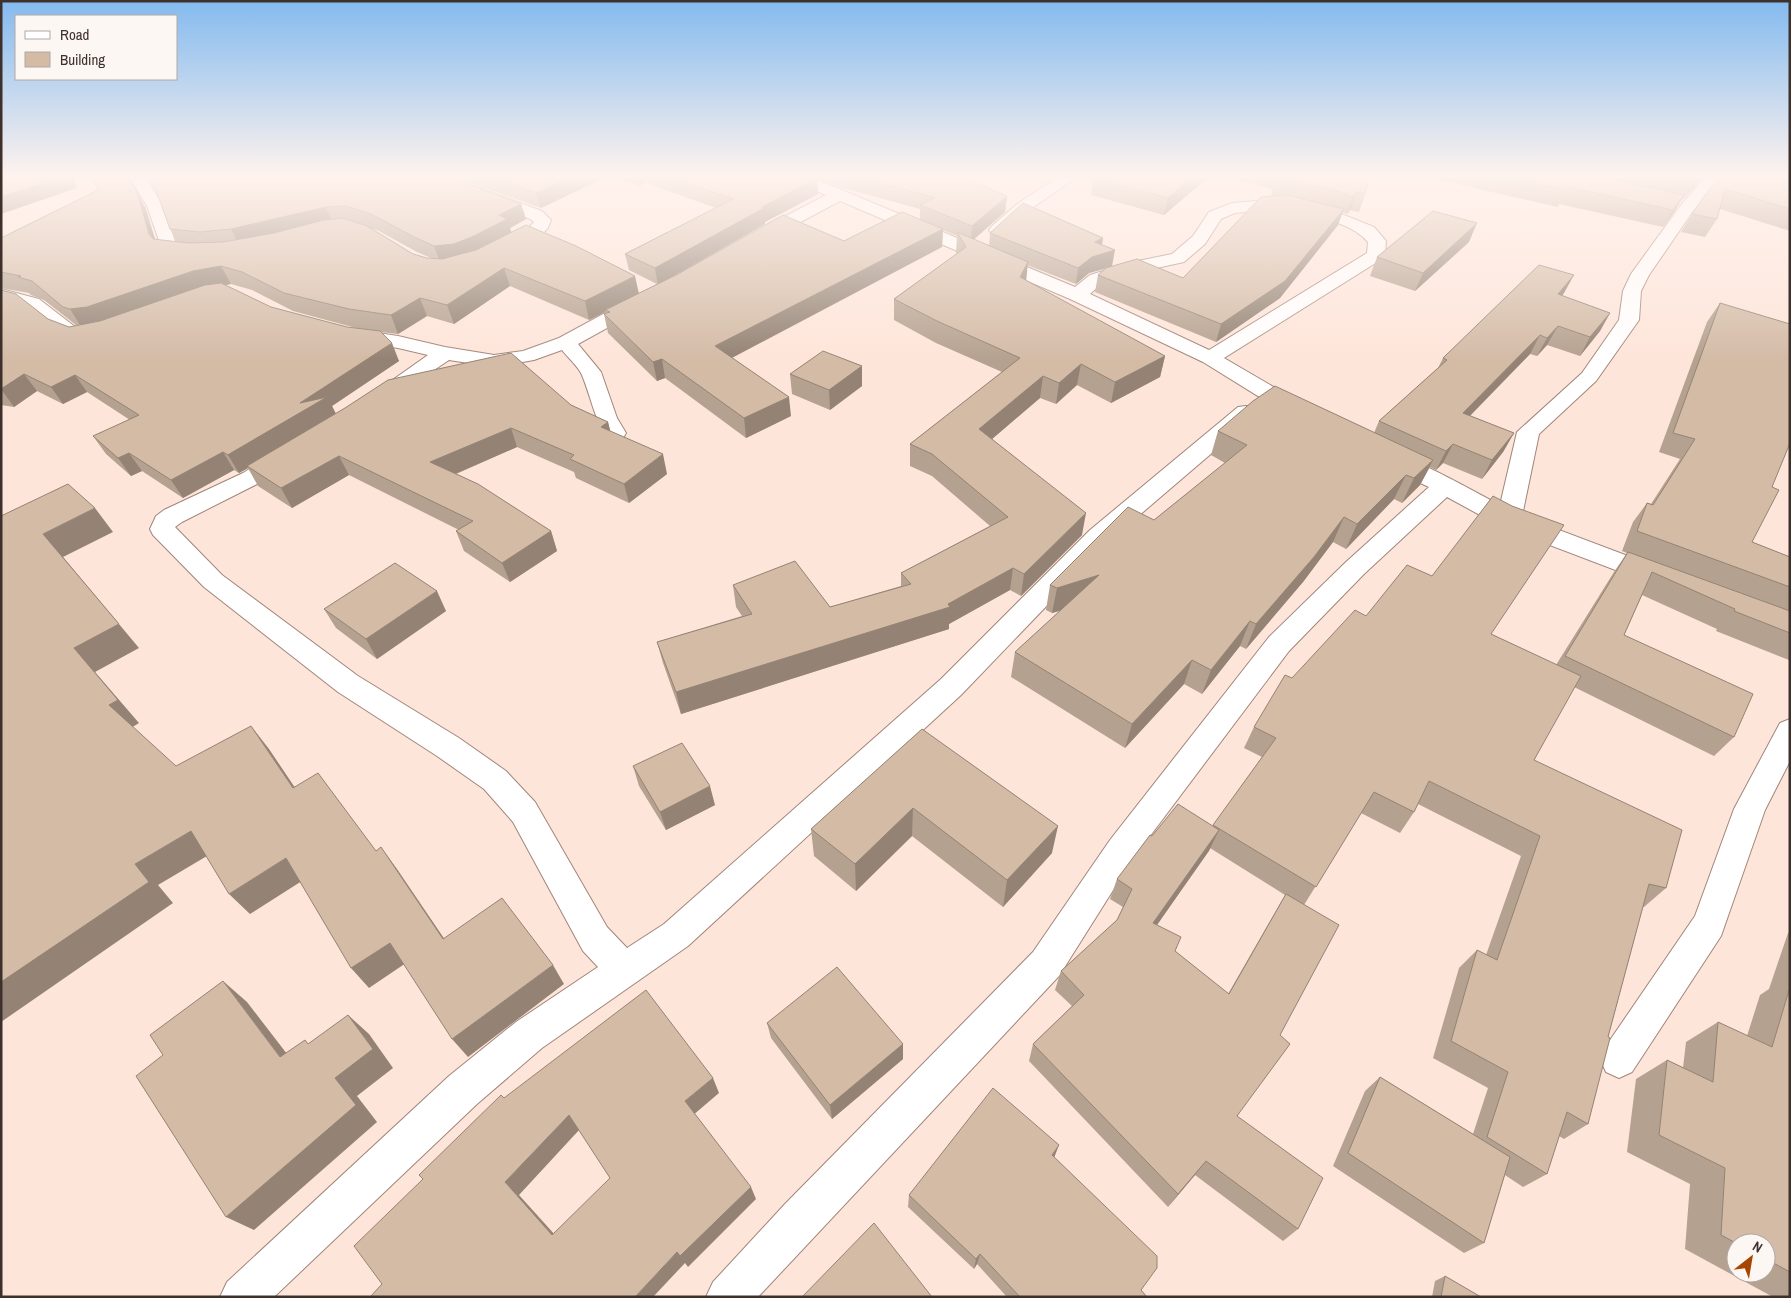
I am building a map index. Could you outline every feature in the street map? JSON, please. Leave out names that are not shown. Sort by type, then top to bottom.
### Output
[{"type":"street","points":[[166,239],[170,251],[181,254],[211,255]]},
{"type":"street","points":[[742,248],[758,239]]},
{"type":"street","points":[[945,239],[1077,295],[1210,358],[1270,396],[1319,422]]},
{"type":"street","points":[[974,251],[988,239]]},
{"type":"street","points":[[1077,295],[1096,278],[1178,258],[1200,239]]},
{"type":"street","points":[[1210,358],[1376,255],[1377,241],[1375,239]]},
{"type":"street","points":[[1509,520],[1528,432],[1589,377],[1629,320],[1632,291],[1640,274],[1658,251],[1663,239]]},
{"type":"street","points":[[332,329],[355,336],[398,342],[445,353],[494,361],[527,356],[566,342],[648,290]]},
{"type":"street","points":[[3,296],[36,305],[68,331],[80,336],[104,332]]},
{"type":"street","points":[[566,342],[591,372],[606,418],[615,433]]},
{"type":"street","points":[[361,411],[445,353]]},
{"type":"street","points":[[242,1297],[463,1090],[529,1035],[676,935],[950,687],[1099,536],[1236,419],[1270,396]]},
{"type":"street","points":[[302,447],[251,478],[173,516],[165,522],[162,530],[213,581],[348,684],[448,747],[495,780],[524,812],[595,939],[625,971]]},
{"type":"street","points":[[1376,454],[1445,486],[1509,520],[1672,582]]},
{"type":"street","points":[[728,1297],[806,1212],[1046,964],[1121,850],[1279,644],[1355,568],[1445,486]]},
{"type":"street","points":[[1618,1059],[1709,925],[1750,809],[1790,731]]},
{"type":"building","points":[[1,239],[153,239],[188,243],[223,242],[242,239],[388,239],[413,254],[427,258],[442,259],[476,250],[499,239],[558,239],[635,276],[585,301],[504,268],[447,305],[420,298],[391,315],[349,309],[284,293],[242,272],[221,266],[193,271],[87,307],[70,309],[63,307],[32,281],[18,277],[21,276],[1,272]]},
{"type":"building","points":[[418,239],[468,239],[454,244],[434,246]]},
{"type":"building","points":[[655,239],[708,239],[655,268],[625,254]]},
{"type":"building","points":[[741,239],[838,239],[844,241],[849,239],[924,239],[715,346],[789,397],[744,418],[662,359],[653,362],[604,314],[610,312],[605,310],[678,274]]},
{"type":"building","points":[[961,239],[973,239],[1028,262],[1020,277],[1165,356],[1115,382],[1081,364],[1059,383],[1043,376],[979,429],[1086,513],[1024,574],[1013,568],[948,604],[950,607],[676,692],[657,642],[752,614],[733,585],[795,561],[830,607],[911,584],[901,573],[1008,517],[932,454],[910,444],[1020,358],[937,321],[894,299],[966,247]]},
{"type":"building","points":[[1004,239],[1102,239],[1095,242],[1115,250],[1092,257],[1078,268]]},
{"type":"building","points":[[1221,239],[1320,239],[1285,281],[1221,324],[1098,275],[1106,268],[1137,259],[1183,278]]},
{"type":"building","points":[[1399,239],[1460,239],[1423,273],[1377,257]]},
{"type":"building","points":[[1539,265],[1574,275],[1558,294],[1610,313],[1590,337],[1558,326],[1547,338],[1540,335],[1463,413],[1514,433],[1492,460],[1453,444],[1446,451],[1379,421],[1447,360],[1443,358]]},
{"type":"building","points":[[221,283],[271,307],[347,327],[380,331],[392,343],[300,403],[327,397],[228,455],[223,452],[171,480],[129,453],[118,458],[93,436],[139,415],[75,375],[51,387],[24,374],[1,389],[1,290],[16,294],[48,319],[69,327],[100,321],[205,285]]},
{"type":"building","points":[[1720,303],[1790,324],[1790,443],[1772,487],[1779,490],[1752,542],[1790,557],[1790,587],[1637,531],[1647,503],[1653,505],[1695,439],[1673,433]]},
{"type":"building","points":[[823,351],[862,366],[829,390],[790,374]]},
{"type":"building","points":[[511,353],[571,405],[608,422],[601,427],[663,454],[624,484],[570,459],[574,455],[511,428],[430,462],[478,484],[551,531],[502,563],[456,531],[473,521],[339,456],[281,488],[247,466],[345,408],[388,380]]},
{"type":"building","points":[[1275,386],[1433,460],[1414,478],[1406,475],[1357,524],[1344,517],[1314,557],[1256,624],[1250,621],[1211,670],[1192,660],[1132,724],[1015,652],[1099,575],[1057,588],[1050,585],[1128,507],[1154,520],[1247,445],[1218,431],[1253,401]]},
{"type":"building","points":[[68,484],[95,508],[43,534],[119,624],[74,648],[118,700],[109,705],[176,766],[251,726],[293,788],[318,773],[376,851],[381,847],[443,939],[502,898],[553,965],[452,1039],[390,943],[351,968],[286,858],[229,894],[191,831],[135,864],[149,882],[1,982],[1,516]]},
{"type":"building","points":[[1493,496],[1512,506],[1564,525],[1491,634],[1581,676],[1534,760],[1682,830],[1666,888],[1649,884],[1608,1037],[1610,1038],[1588,1124],[1567,1112],[1547,1174],[1487,1137],[1508,1072],[1451,1041],[1477,950],[1497,960],[1540,836],[1429,781],[1414,812],[1374,792],[1316,887],[1213,825],[1276,738],[1254,727],[1285,675],[1292,678],[1355,610],[1366,616],[1407,565],[1432,576]]},
{"type":"building","points":[[1628,552],[1790,611],[1790,633],[1734,611],[1735,609],[1652,572],[1624,635],[1753,694],[1734,737],[1565,656]]},
{"type":"building","points":[[395,563],[437,591],[366,639],[324,609]]},
{"type":"building","points":[[922,729],[1058,826],[1007,880],[913,808],[855,864],[811,829]]},
{"type":"building","points":[[682,743],[710,786],[660,812],[633,766]]},
{"type":"building","points":[[1178,804],[1219,830],[1153,923],[1181,937],[1175,951],[1229,994],[1286,894],[1339,925],[1280,1035],[1290,1044],[1237,1116],[1323,1178],[1298,1229],[1206,1161],[1178,1194],[1033,1044],[1084,995],[1061,971],[1117,920],[1132,889],[1117,879],[1150,835],[1152,836]]},
{"type":"building","points":[[837,967],[903,1044],[830,1105],[767,1023]]},
{"type":"building","points":[[223,981],[280,1057],[305,1040],[308,1044],[348,1015],[373,1049],[335,1078],[356,1105],[226,1217],[136,1076],[163,1055],[150,1035]]},
{"type":"building","points":[[1790,987],[1790,1272],[1776,1264],[1776,1233],[1726,1233],[1726,1238],[1721,1235],[1725,1168],[1659,1135],[1667,1060],[1713,1082],[1718,1022],[1772,1047]]},
{"type":"building","points":[[646,990],[713,1078],[685,1101],[751,1187],[680,1256],[677,1252],[635,1297],[370,1297],[382,1284],[354,1246],[423,1179],[419,1175],[501,1095],[504,1098]],"holes":[[[569,1115],[610,1178],[552,1235],[505,1182]]]},
{"type":"building","points":[[1380,1077],[1510,1157],[1484,1243],[1348,1153]]},
{"type":"building","points":[[993,1088],[1059,1145],[1052,1155],[1157,1256],[1157,1268],[1141,1290],[1147,1297],[1020,1297],[980,1254],[976,1259],[909,1195]]},
{"type":"building","points":[[874,1223],[932,1297],[802,1297]]},
{"type":"building","points":[[1445,1276],[1481,1297],[1441,1297]]}]
